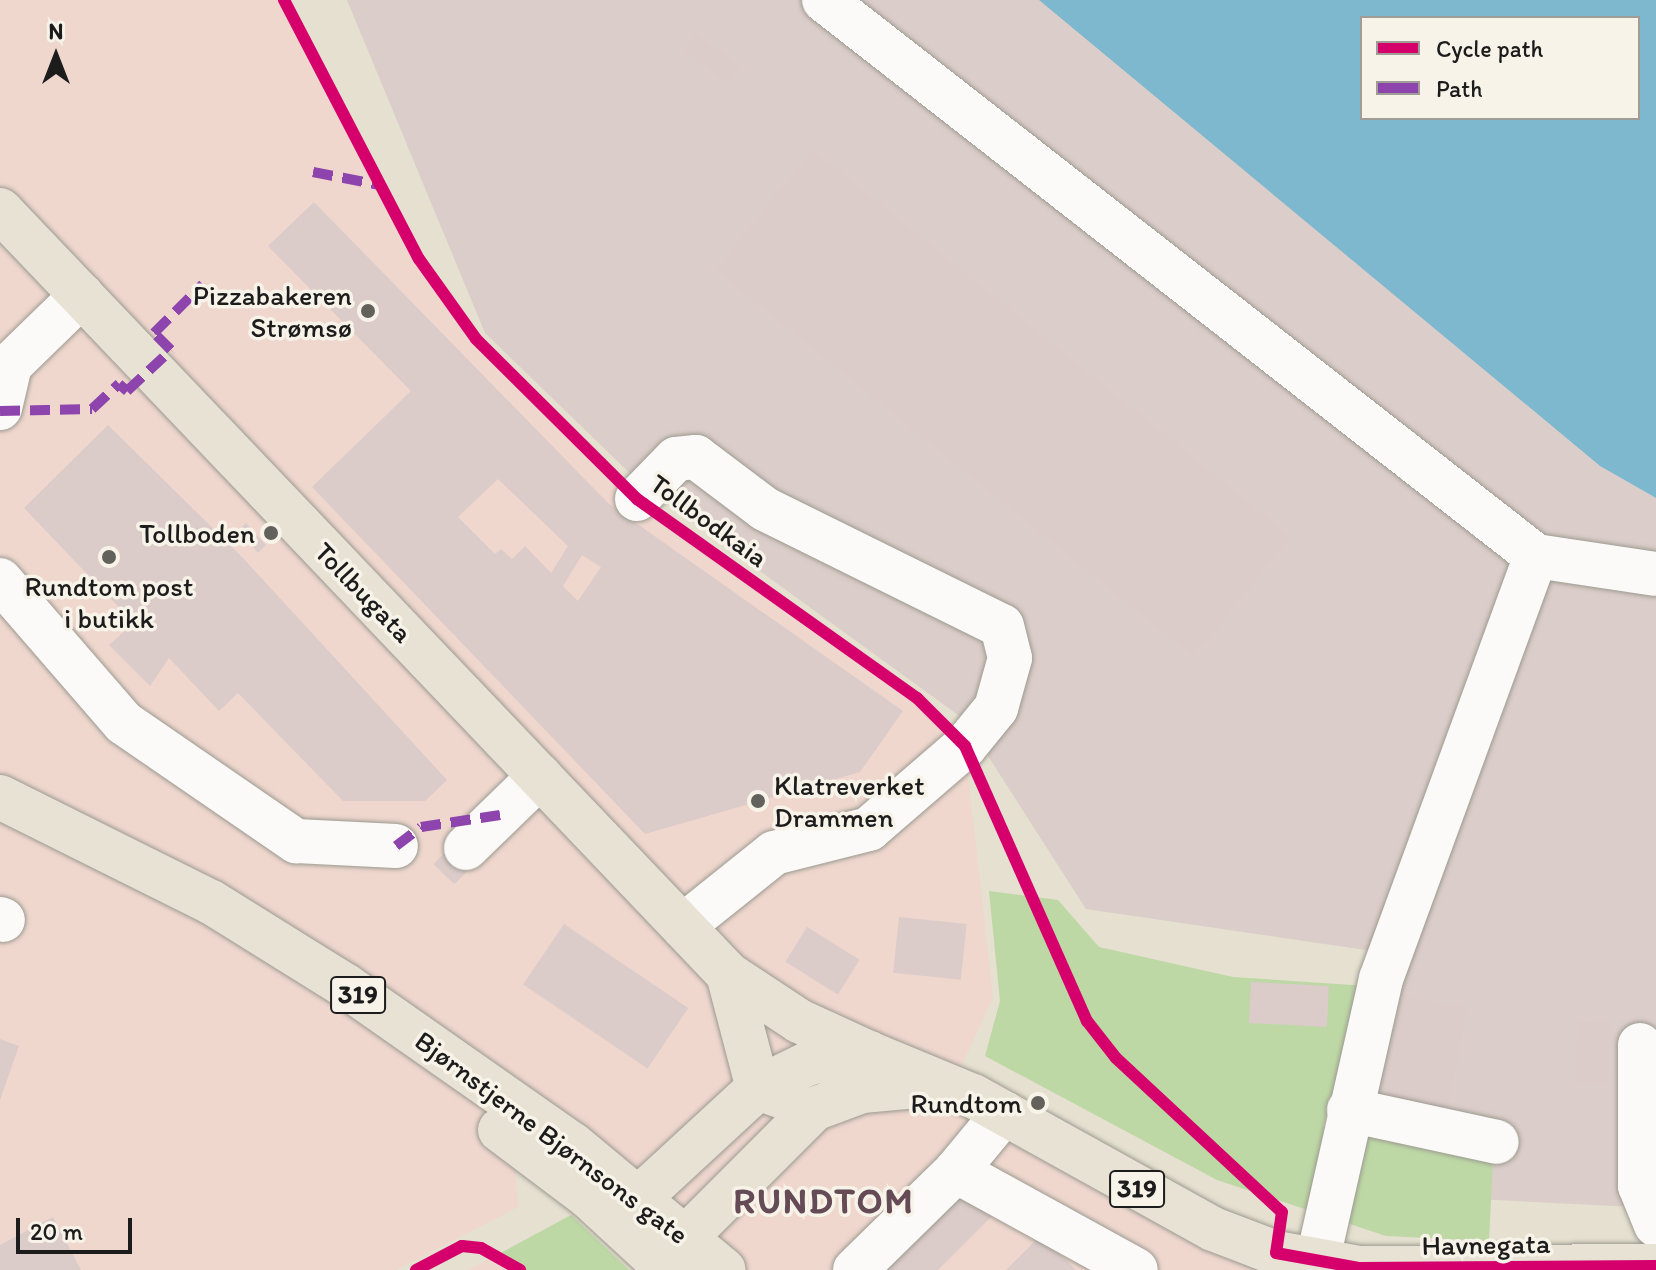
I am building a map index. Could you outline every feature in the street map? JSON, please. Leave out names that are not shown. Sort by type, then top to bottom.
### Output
[{"type":"main road","name":"Tollbugata","points":[[0,210],[728,974],[799,1021],[869,1053]]},
{"type":"main road","name":"Bjørnstjerne Bjørnsons gate","points":[[0,797],[238,919],[641,1196],[664,1248]]},
{"type":"main road","name":"Bjørnstjerne Bjørnsons gate","points":[[0,826],[130,889],[334,1012],[664,1248],[724,1270]]},
{"type":"main road","name":"Tollbugata","points":[[728,974],[758,1088]]},
{"type":"main road","points":[[799,1021],[809,1063],[814,1109]]},
{"type":"main road","points":[[641,1196],[758,1088],[809,1063],[869,1053]]},
{"type":"main road","name":"319","points":[[869,1053],[945,1083],[1213,1229],[1289,1262]]},
{"type":"main road","points":[[664,1248],[814,1109],[862,1091],[945,1083]]},
{"type":"main road","points":[[758,1088],[814,1109]]},
{"type":"main road","name":"Havnegata","points":[[1289,1262],[1416,1270],[1656,1266]]},
{"type":"lane","points":[[824,0],[1536,556],[1656,574]]},
{"type":"lane","points":[[0,408],[10,365],[82,295]]},
{"type":"lane","points":[[637,499],[676,459],[696,457],[776,515],[1002,626],[1010,658],[988,717],[869,829],[774,853],[683,926]]},
{"type":"lane","points":[[1289,1262],[1349,1110],[1381,979],[1536,556]]},
{"type":"lane","points":[[0,580],[124,723],[296,841],[396,846]]},
{"type":"lane","points":[[466,848],[540,776]]},
{"type":"lane","points":[[1640,1045],[1640,1186],[1656,1225]]},
{"type":"lane","points":[[1349,1110],[1497,1142]]},
{"type":"lane","points":[[855,1270],[956,1171],[1004,1113]]},
{"type":"lane","points":[[956,1171],[1136,1270]]},
{"type":"shaded area","points":[[0,0],[283,0],[419,259],[476,339],[637,499],[917,698],[965,746],[993,998],[952,1086],[1357,1270],[740,1270],[510,1076],[518,1207],[396,1270],[0,1270]]},
{"type":"shaded area","points":[[347,0],[1041,0],[1600,466],[1656,498],[1656,1208],[1331,1192],[1373,951],[1086,909],[965,720],[643,486],[485,333]]},
{"type":"shaded area","points":[[495,1256],[513,1270],[468,1270]]},
{"type":"green space","points":[[989,891],[1058,900],[1099,947],[1233,977],[1367,986],[1323,1126],[1493,1159],[1489,1241],[1386,1236],[1217,1180],[985,1056],[1000,1001]]},
{"type":"green space","points":[[571,1215],[629,1270],[513,1270],[495,1256]]},
{"type":"water","points":[[1039,0],[1656,0],[1656,498],[1600,466]]},
{"type":"building","points":[[696,34],[740,67],[728,83],[684,50]]},
{"type":"building","points":[[813,150],[1290,536],[1193,656],[716,270]]},
{"type":"building","points":[[314,202],[609,504],[903,711],[860,772],[645,834],[312,487],[411,391],[268,246]],"holes":[[[498,479],[568,546],[551,573],[525,546],[512,559],[501,549],[495,554],[458,517]],[[582,555],[601,567],[578,601],[563,586]]]},
{"type":"building","points":[[108,425],[243,558],[447,780],[425,801],[343,801],[238,693],[219,711],[169,658],[150,686],[109,645],[134,623],[24,508]]},
{"type":"building","points":[[246,523],[266,545],[258,553],[238,530]]},
{"type":"building","points":[[453,844],[474,864],[454,884],[434,864]]},
{"type":"building","points":[[899,917],[967,924],[961,980],[893,973]]},
{"type":"building","points":[[564,924],[688,1008],[648,1068],[523,985]]},
{"type":"building","points":[[807,927],[860,960],[838,995],[785,962]]},
{"type":"building","points":[[1251,982],[1329,986],[1327,1027],[1249,1023]]},
{"type":"building","points":[[1405,997],[1466,1008],[1447,1118],[1386,1107]]},
{"type":"building","points":[[1578,1022],[1610,1023],[1608,1085],[1576,1084]]},
{"type":"building","points":[[0,1039],[19,1046],[0,1100]]},
{"type":"building","points":[[964,1184],[994,1214],[938,1270],[879,1270]]},
{"type":"building","points":[[53,1217],[81,1270],[0,1270],[0,1245]]},
{"type":"building","points":[[1041,1235],[1076,1270],[1006,1270]]},
{"type":"marked path","points":[[313,172],[380,185]]},
{"type":"marked path","points":[[0,411],[92,409],[119,384],[127,391],[171,350],[154,333],[203,284]]},
{"type":"marked path","points":[[396,846],[421,827],[500,815]]},
{"type":"cycle path","name":"Tollbodkaia","points":[[284,0],[419,259],[476,339],[637,499],[917,698],[965,746],[1087,1021],[1116,1058],[1282,1212],[1276,1253],[1359,1268],[1656,1266]]},
{"type":"cycle path","points":[[416,1270],[462,1246],[481,1248],[520,1270]]},
{"type":"place","name":"Pizzabakeren Strømsø","points":[[368,311]]},
{"type":"place","name":"Tollboden","points":[[271,533]]},
{"type":"place","name":"Rundtom post i butikk","points":[[109,557]]},
{"type":"place","name":"Klatreverket Drammen","points":[[758,801]]},
{"type":"place","name":"Rundtom","points":[[1038,1103]]},
{"type":"district","name":"RUNDTOM","points":[[824,1201]]}]
